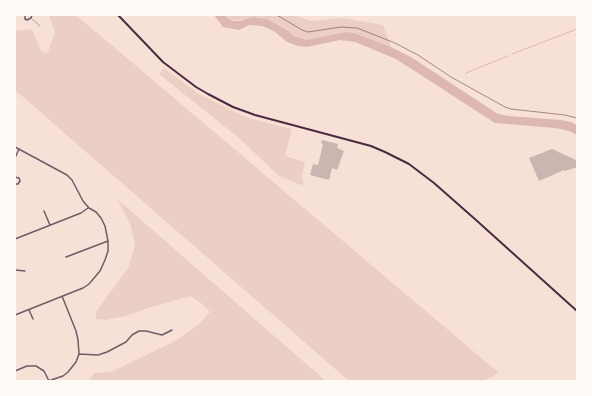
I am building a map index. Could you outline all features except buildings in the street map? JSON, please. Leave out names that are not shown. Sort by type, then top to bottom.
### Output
[{"type":"main road","points":[[118,15],[163,62],[196,87],[233,107],[255,115],[372,146],[409,164],[434,183],[577,311]]},
{"type":"street","points":[[24,15],[26,19],[31,18],[32,15]]},
{"type":"street","points":[[15,147],[67,175],[72,180],[83,201],[101,218],[105,226],[108,241],[108,251],[100,271],[83,288],[15,315]]},
{"type":"street","points":[[15,158],[19,149]]},
{"type":"street","points":[[15,177],[19,178],[20,181],[18,184],[15,184]]},
{"type":"street","points":[[15,239],[81,213],[89,208]]},
{"type":"street","points":[[44,211],[50,225]]},
{"type":"street","points":[[66,257],[108,241]]},
{"type":"street","points":[[15,270],[25,271]]},
{"type":"street","points":[[15,371],[27,366],[36,366],[44,371],[49,381],[62,376],[72,367],[78,354],[79,347],[77,335],[62,296]]},
{"type":"street","points":[[29,310],[33,319]]},
{"type":"street","points":[[78,354],[98,355],[107,352],[126,342],[132,335],[139,331],[162,335],[172,330]]},
{"type":"lane","points":[[31,18],[40,26]]},
{"type":"path","points":[[277,15],[308,32],[341,27],[357,28],[395,42],[418,54],[451,77],[505,108],[511,110],[565,115],[577,118]]},
{"type":"shaded area","points":[[49,15],[76,15],[499,373],[483,381],[349,381],[15,90],[15,31],[32,29],[41,51],[47,54],[55,33]]},
{"type":"shaded area","points":[[214,15],[224,15],[232,21],[239,21],[253,17],[267,19],[290,32],[293,36],[307,40],[346,32],[354,33],[391,47],[411,57],[498,114],[571,122],[577,125],[577,135],[569,131],[555,128],[495,123],[396,59],[355,42],[340,40],[307,47],[298,46],[287,42],[274,31],[262,26],[249,25],[239,30],[223,27]]},
{"type":"shaded area","points":[[224,15],[293,15],[311,21],[342,18],[383,25],[391,47],[354,33],[347,32],[307,40],[293,36],[290,32],[260,17],[232,21]]},
{"type":"shaded area","points":[[164,68],[199,94],[239,114],[252,119],[292,129],[285,156],[305,162],[302,176],[304,185],[298,184],[278,175],[239,138],[159,74]]},
{"type":"shaded area","points":[[117,199],[326,381],[89,381],[94,373],[111,372],[177,340],[199,324],[210,312],[201,303],[190,296],[126,316],[105,320],[96,319],[96,312],[128,268],[135,245],[130,223]]},
{"type":"waterway","points":[[266,20],[270,16]]},
{"type":"waterway","points":[[512,54],[577,29]]},
{"type":"waterway","points":[[466,73],[508,56]]}]
